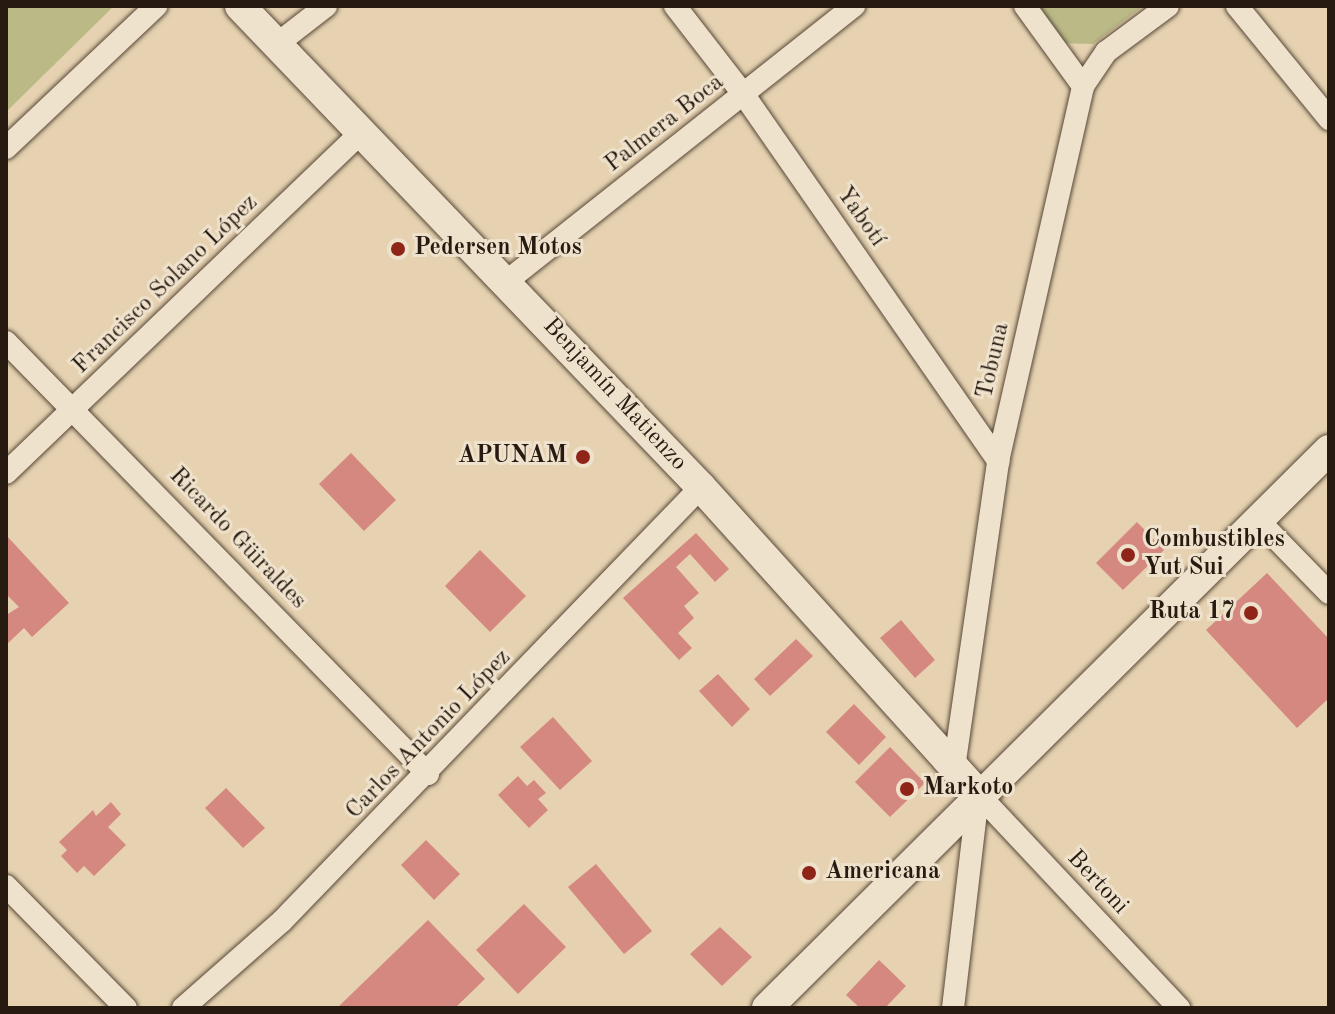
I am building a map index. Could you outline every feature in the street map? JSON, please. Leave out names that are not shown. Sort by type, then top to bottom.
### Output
[{"type":"main road","name":"Benjamín Matienzo","points":[[240,6],[507,281],[701,487],[978,794]]},
{"type":"main road","points":[[767,1008],[978,794],[1329,450]]},
{"type":"street","points":[[6,148],[156,6]]},
{"type":"street","points":[[277,44],[326,6]]},
{"type":"street","name":"Yabotí","points":[[675,6],[744,95],[998,461]]},
{"type":"street","name":"Palmera Boca","points":[[507,281],[854,6]]},
{"type":"street","points":[[1025,6],[1083,86]]},
{"type":"street","name":"Tobuna","points":[[954,768],[998,461],[1083,86],[1106,52],[1168,6]]},
{"type":"street","points":[[1237,6],[1329,119]]},
{"type":"street","name":"Francisco Solano López","points":[[6,473],[361,133]]},
{"type":"street","name":"Ricardo Güiraldes","points":[[6,342],[428,774]]},
{"type":"street","name":"Carlos Antonio López","points":[[183,1008],[282,921],[428,774],[701,487]]},
{"type":"street","points":[[1259,521],[1329,593]]},
{"type":"street","points":[[953,1008],[978,794]]},
{"type":"street","name":"Bertoni","points":[[978,794],[1179,1008]]},
{"type":"street","points":[[6,886],[126,1008]]},
{"type":"shaded area","points":[[6,6],[114,6],[6,112]]},
{"type":"shaded area","points":[[1031,6],[1143,6],[1093,44],[1059,43]]},
{"type":"building","points":[[351,453],[396,500],[364,531],[319,484]]},
{"type":"building","points":[[1137,522],[1164,550],[1123,590],[1096,563]]},
{"type":"building","points":[[696,533],[729,569],[715,582],[690,554],[676,567],[699,593],[684,606],[694,618],[678,633],[692,648],[679,660],[623,598]]},
{"type":"building","points":[[6,535],[69,603],[32,637],[24,628],[6,645],[6,615],[19,607],[6,594]]},
{"type":"building","points":[[480,550],[526,596],[490,632],[445,586]]},
{"type":"building","points":[[1267,573],[1329,639],[1329,698],[1297,728],[1206,630]]},
{"type":"building","points":[[901,620],[935,660],[915,678],[880,638]]},
{"type":"building","points":[[796,639],[813,656],[770,696],[754,679]]},
{"type":"building","points":[[718,674],[750,709],[732,727],[699,691]]},
{"type":"building","points":[[854,704],[886,737],[859,765],[826,732]]},
{"type":"building","points":[[553,717],[592,761],[560,790],[520,747]]},
{"type":"building","points":[[890,747],[925,783],[890,817],[855,782]]},
{"type":"building","points":[[518,776],[527,786],[534,780],[546,793],[538,799],[548,810],[529,828],[498,795]]},
{"type":"building","points":[[226,788],[265,828],[243,848],[205,808]]},
{"type":"building","points":[[111,802],[121,814],[108,827],[126,845],[94,876],[84,866],[77,873],[61,856],[67,850],[59,842],[93,810],[96,816]]},
{"type":"building","points":[[426,840],[460,874],[434,900],[401,865]]},
{"type":"building","points":[[596,864],[652,931],[624,954],[568,887]]},
{"type":"building","points":[[524,904],[566,947],[518,994],[476,950]]},
{"type":"building","points":[[428,920],[485,979],[455,1008],[337,1008]]},
{"type":"building","points":[[720,927],[752,957],[722,986],[690,954]]},
{"type":"building","points":[[879,960],[906,986],[885,1008],[860,1008],[846,995]]},
{"type":"place","name":"Pedersen Motos","points":[[398,249]]},
{"type":"place","name":"APUNAM","points":[[583,457]]},
{"type":"place","name":"Combustibles Yut Sui","points":[[1128,555]]},
{"type":"place","name":"Ruta 17","points":[[1251,613]]},
{"type":"place","name":"Markoto","points":[[907,789]]},
{"type":"place","name":"Americana","points":[[809,873]]}]
